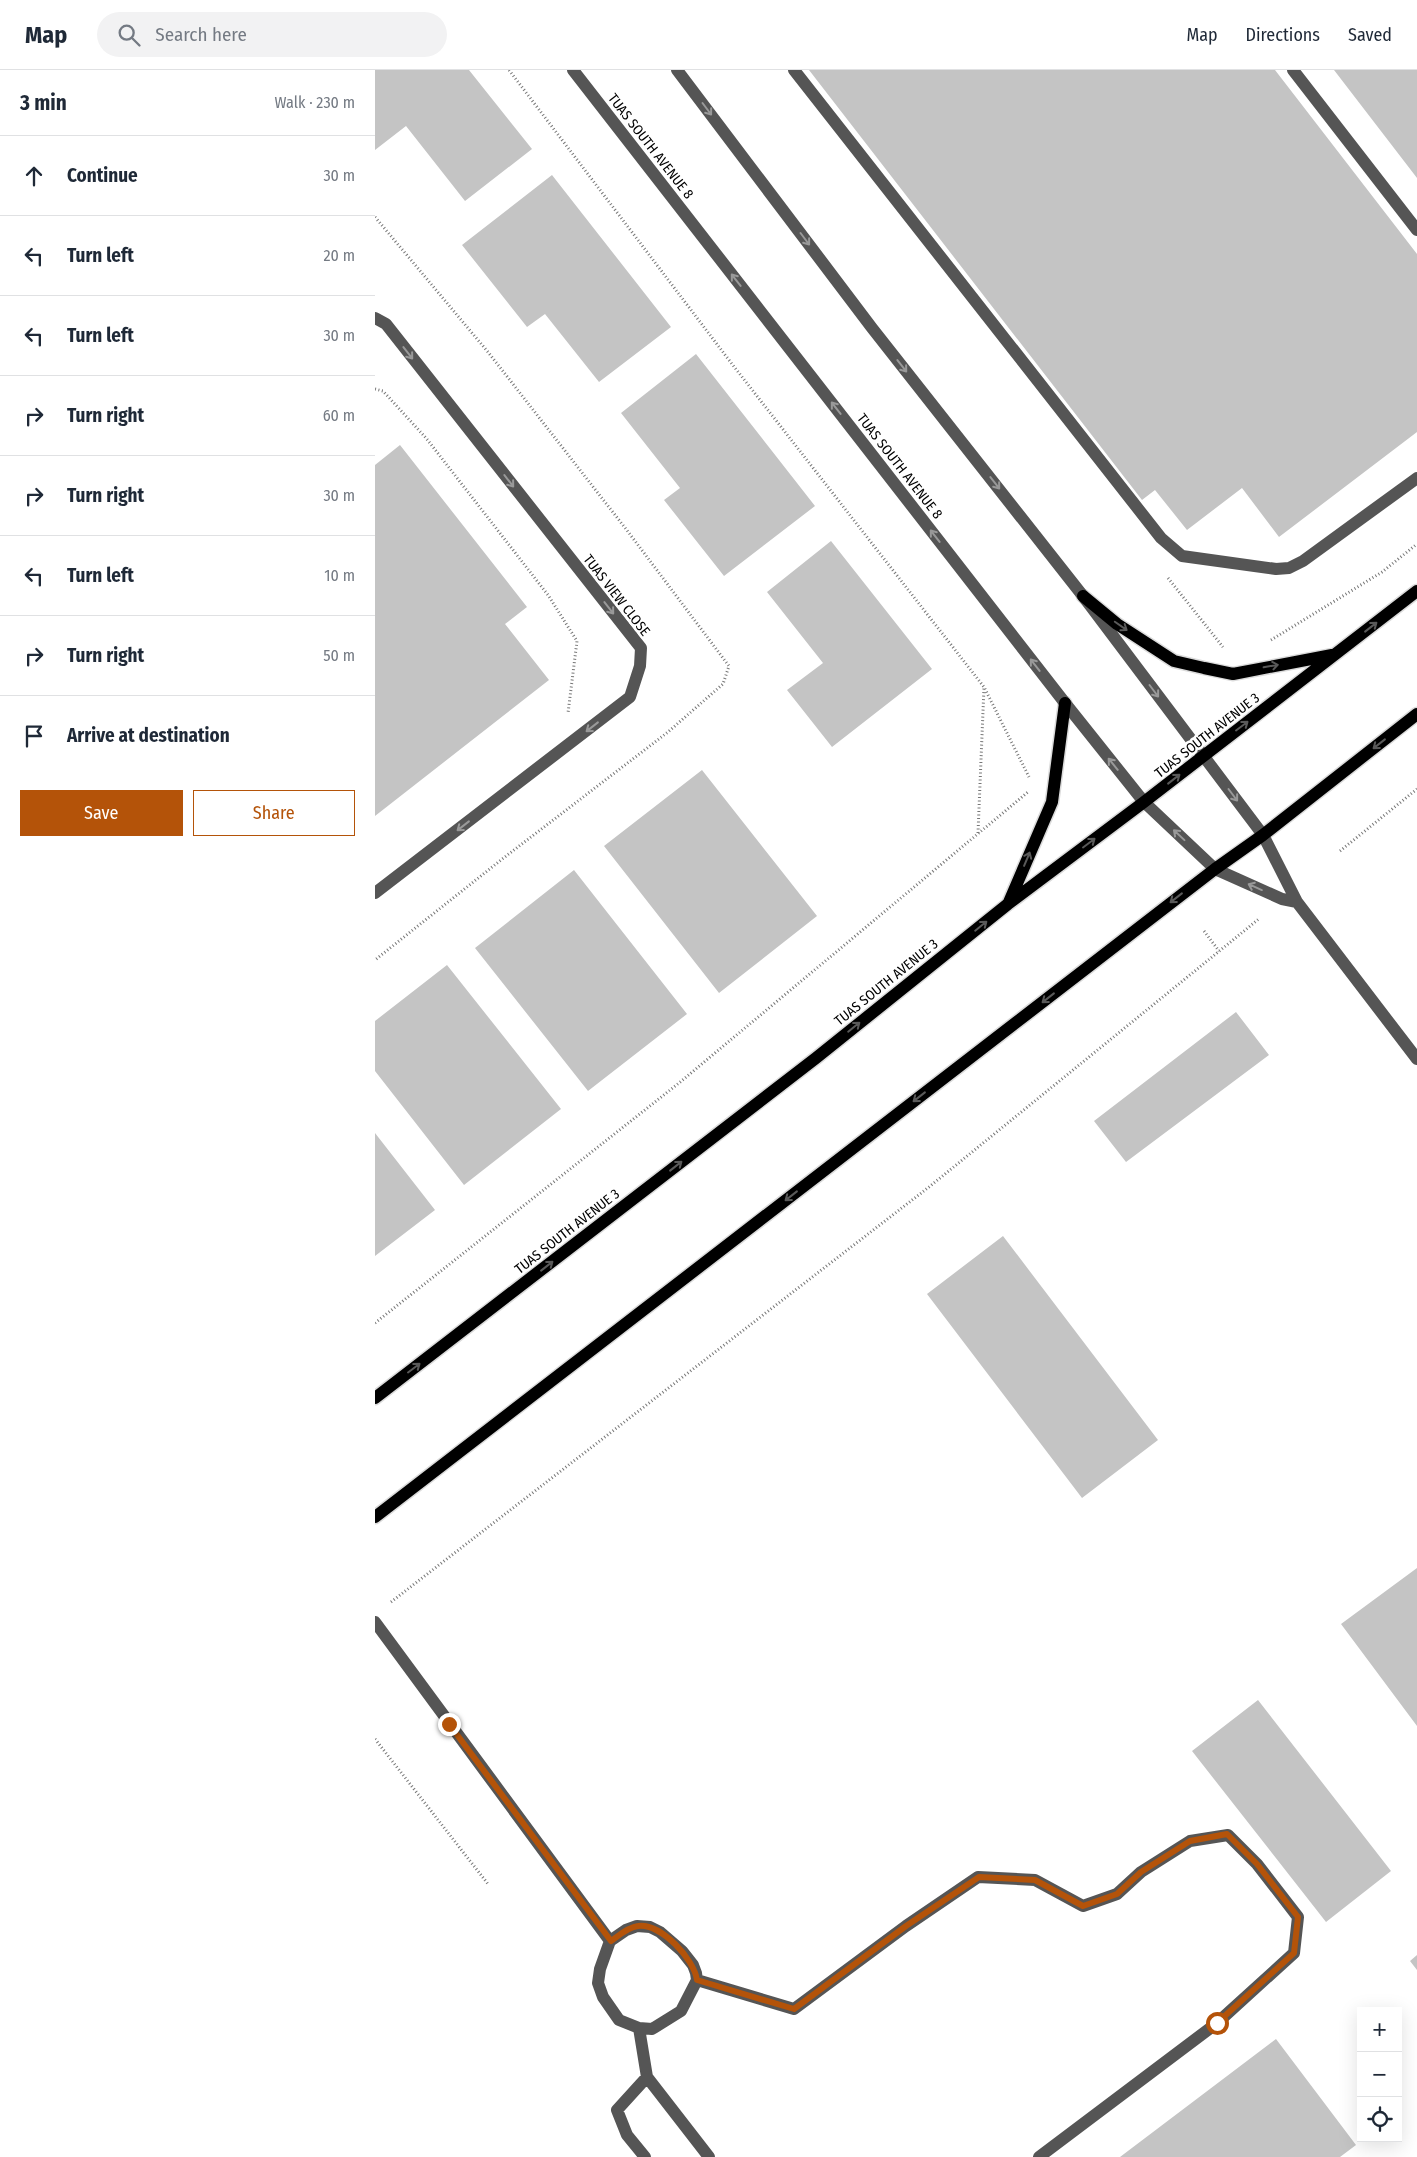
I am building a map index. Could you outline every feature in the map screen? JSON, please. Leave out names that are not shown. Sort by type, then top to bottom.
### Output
[{"type":"main road","name":"TUAS SOUTH AVENUE 3","points":[[375,1398],[816,1058],[1008,904],[1417,592]]},
{"type":"main road","points":[[1083,596],[1117,624],[1174,661],[1233,674],[1335,655]]},
{"type":"main road","points":[[1008,904],[1052,802],[1065,703]]},
{"type":"main road","points":[[375,1517],[1215,869],[1263,835],[1417,714]]},
{"type":"street","name":"TUAS SOUTH AVENUE 8","points":[[573,70],[1144,802],[1215,869],[1282,899],[1297,902]]},
{"type":"street","points":[[677,70],[872,328],[1083,596],[1263,835],[1297,902],[1417,1059]]},
{"type":"street","points":[[794,70],[1161,538],[1182,556],[1276,569],[1289,568],[1303,561],[1417,478]]},
{"type":"street","points":[[1293,70],[1417,230]]},
{"type":"street","name":"TUAS VIEW CLOSE","points":[[375,318],[386,324],[641,648],[640,666],[630,697],[375,893]]},
{"type":"street","points":[[375,1622],[545,1855],[611,1941]]},
{"type":"street","points":[[697,1980],[794,2009],[906,1926],[979,1877],[1035,1880],[1083,1906],[1117,1894],[1141,1872],[1190,1841],[1227,1834],[1257,1864],[1298,1917],[1294,1953],[1217,2023],[1039,2157]]},
{"type":"street","points":[[637,1926],[650,1927],[660,1932],[682,1951],[693,1965],[697,1980],[681,2010],[652,2029],[639,2028],[619,2020],[603,1997],[598,1983],[600,1969],[611,1941],[626,1930],[637,1926]]},
{"type":"street","points":[[639,2028],[647,2077],[709,2157]]},
{"type":"street","points":[[645,2157],[627,2135],[617,2110],[647,2077]]},
{"type":"path","points":[[509,70],[738,372],[984,687],[1030,778]]},
{"type":"path","points":[[375,217],[488,352],[626,529],[729,666],[723,684],[668,732],[501,860],[375,960]]},
{"type":"path","points":[[375,389],[383,391],[426,438],[548,595],[577,641],[567,718]]},
{"type":"path","points":[[1268,642],[1382,572],[1417,544]]},
{"type":"path","points":[[978,834],[984,687]]},
{"type":"path","points":[[375,1323],[679,1082],[1034,787]]},
{"type":"path","points":[[1340,851],[1417,789]]},
{"type":"path","points":[[391,1602],[929,1187],[1260,918]]},
{"type":"path","points":[[1204,931],[1219,951]]},
{"type":"path","points":[[375,1739],[488,1884]]},
{"type":"building","points":[[375,70],[469,70],[532,149],[465,201],[406,126],[375,150]]},
{"type":"building","points":[[809,70],[1275,70],[1417,254],[1417,432],[1279,537],[1242,488],[1187,530],[1155,490],[1142,500]]},
{"type":"building","points":[[1334,70],[1417,70],[1417,178]]},
{"type":"building","points":[[552,175],[671,327],[599,382],[545,314],[527,327],[462,245]]},
{"type":"building","points":[[696,354],[815,506],[724,576],[664,500],[680,488],[621,413]]},
{"type":"building","points":[[400,445],[527,607],[505,624],[549,680],[375,816],[375,465]]},
{"type":"building","points":[[831,541],[932,669],[832,747],[787,690],[823,663],[767,592]]},
{"type":"building","points":[[702,770],[817,916],[719,993],[604,846]]},
{"type":"building","points":[[574,870],[687,1014],[588,1091],[475,948]]},
{"type":"building","points":[[447,965],[561,1109],[464,1185],[375,1071],[375,1021]]},
{"type":"building","points":[[1236,1012],[1269,1055],[1126,1162],[1094,1121]]},
{"type":"building","points":[[375,1133],[435,1210],[375,1256]]},
{"type":"building","points":[[1003,1236],[1158,1440],[1082,1498],[927,1294]]},
{"type":"building","points":[[1417,1568],[1417,1726],[1341,1624]]},
{"type":"building","points":[[1258,1700],[1391,1871],[1326,1922],[1192,1751]]},
{"type":"building","points":[[1417,1955],[1417,1970],[1410,1961]]},
{"type":"building","points":[[1276,2039],[1356,2145],[1340,2157],[1120,2157]]},
{"type":"route","points":[[449,1724],[611,1941],[626,1930],[637,1926],[650,1927],[660,1932],[682,1951],[693,1965],[697,1980],[794,2009],[906,1926],[979,1877],[1035,1880],[1083,1906],[1117,1894],[1141,1872],[1190,1841],[1227,1834],[1257,1864],[1298,1917],[1294,1953],[1217,2023]]}]
